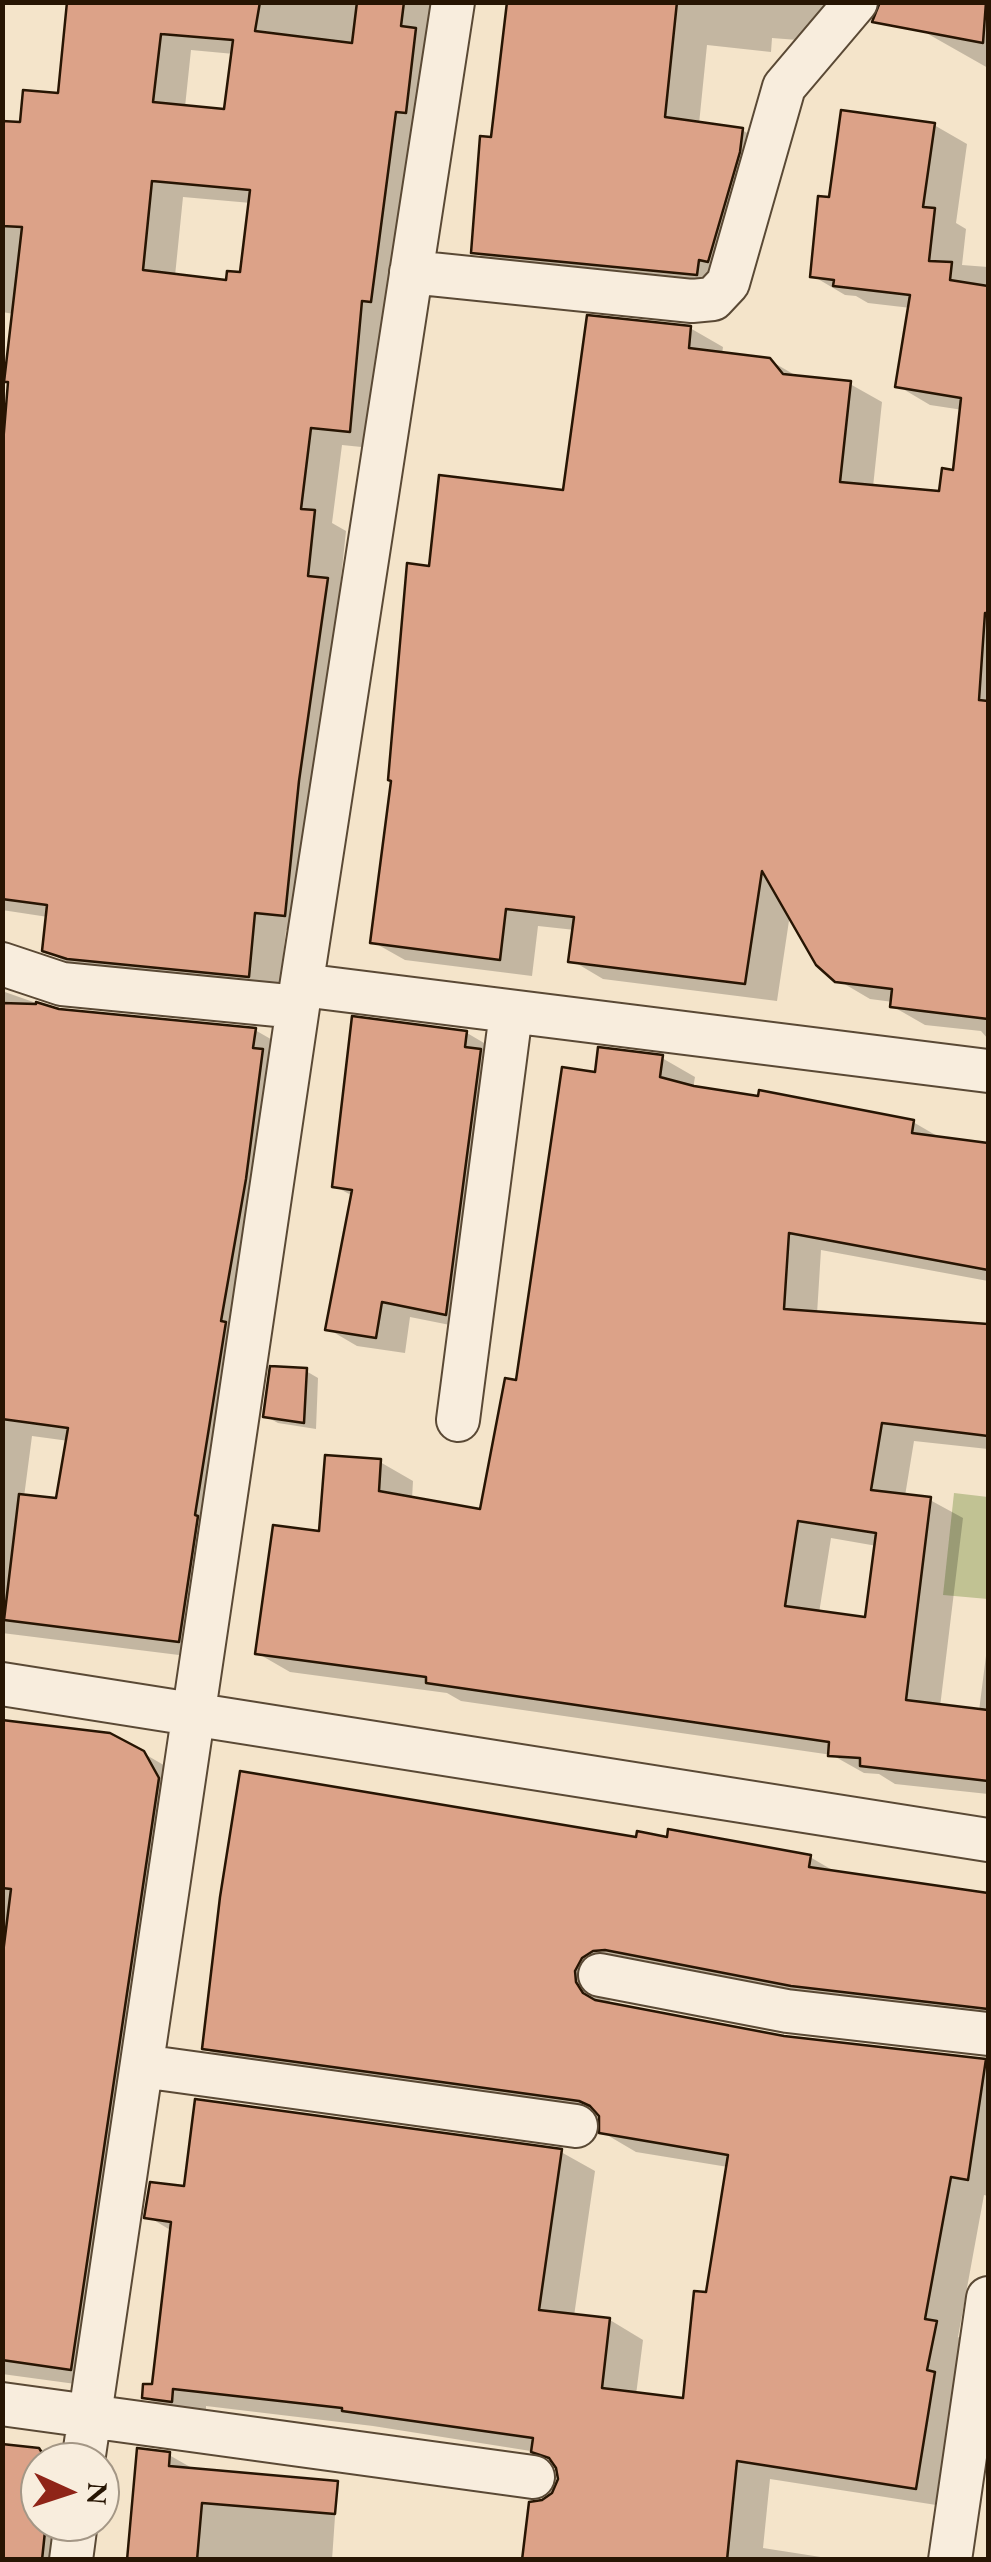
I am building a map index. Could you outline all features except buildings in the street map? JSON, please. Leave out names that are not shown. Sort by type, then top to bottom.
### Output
[{"type":"street","points":[[86,2442],[300,996],[453,2]]},
{"type":"street","points":[[411,272],[692,301],[713,299],[728,283],[784,88],[856,2]]},
{"type":"street","points":[[2,964],[62,984],[300,996],[512,1013],[988,1072]]},
{"type":"street","points":[[458,1420],[512,1013]]},
{"type":"street","points":[[2,1684],[988,1840]]},
{"type":"street","points":[[600,1976],[787,2011],[988,2034]]},
{"type":"street","points":[[142,2066],[576,2126]]},
{"type":"street","points":[[965,2534],[988,2298]]},
{"type":"street","points":[[2,2404],[533,2476]]},
{"type":"green space","points":[[954,1493],[988,1497],[988,1599],[943,1595]]}]
